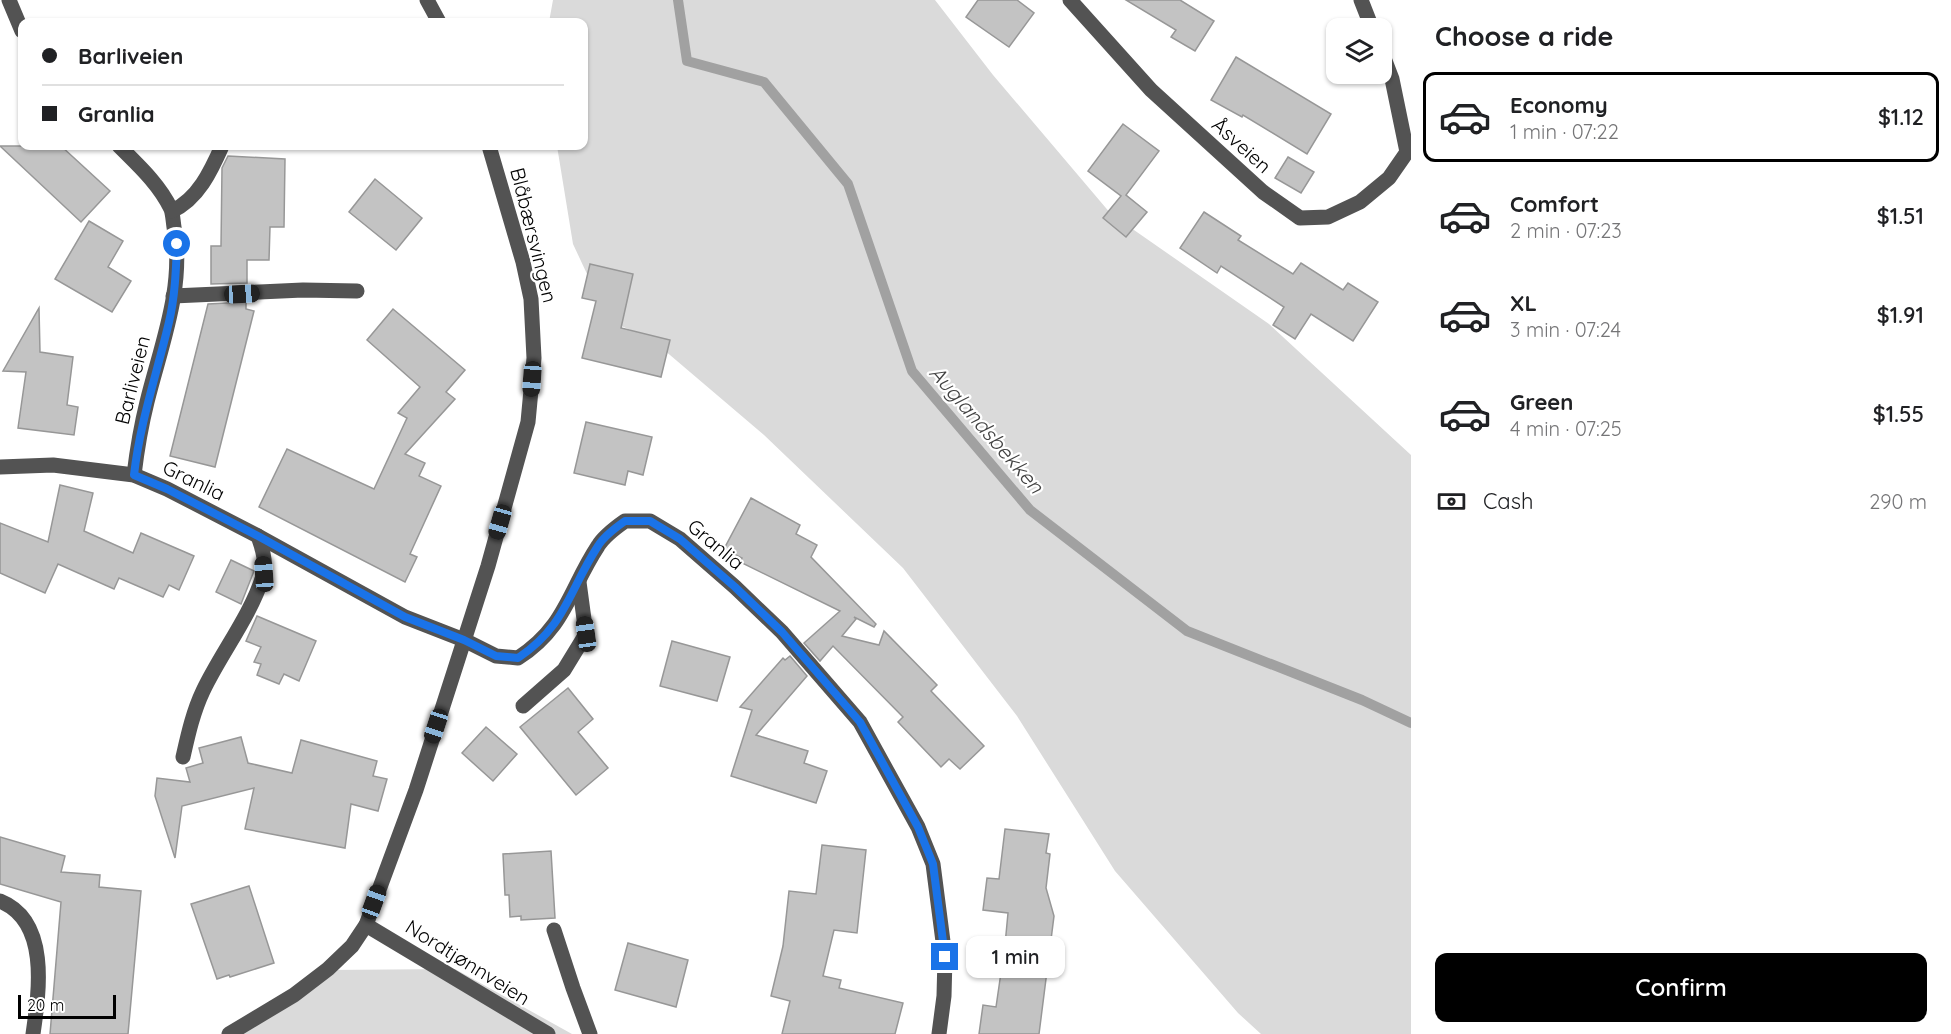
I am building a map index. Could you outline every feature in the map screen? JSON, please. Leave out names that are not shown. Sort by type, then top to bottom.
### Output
[{"type":"street","points":[[9,0],[18,21]]},
{"type":"street","points":[[427,0],[437,18]]},
{"type":"street","name":"Åsveien","points":[[1070,0],[1159,97],[1263,192],[1300,218],[1328,217],[1360,202],[1389,178],[1409,153],[1392,79]]},
{"type":"street","points":[[1361,0],[1368,18]]},
{"type":"street","name":"Barliveien","points":[[123,150],[156,184],[172,211],[177,244],[176,280],[170,320],[140,436],[134,475]]},
{"type":"street","points":[[172,211],[182,206],[197,191],[212,170],[220,150]]},
{"type":"street","name":"Blåbærsvingen","points":[[230,1034],[294,995],[328,969],[352,946],[366,925],[416,790],[491,555],[522,445],[531,400],[534,358],[533,316],[523,262],[490,150]]},
{"type":"street","points":[[173,296],[357,291]]},
{"type":"street","name":"Granlia","points":[[0,467],[53,465],[110,470],[134,475],[167,489],[258,536],[405,617],[464,640],[496,656],[518,658],[546,637],[557,622],[598,544],[625,521],[650,521],[680,539],[735,587],[805,657],[860,722],[918,827],[933,864],[945,957],[944,996],[939,1034]]},
{"type":"street","points":[[183,757],[190,726],[202,692],[264,574],[262,549],[258,536]]},
{"type":"street","points":[[523,706],[564,670],[586,634],[579,582]]},
{"type":"street","points":[[0,901],[20,914],[26,922],[36,947],[37,1007],[33,1034]]},
{"type":"street","name":"Nordtjønnveien","points":[[366,925],[548,1034]]},
{"type":"street","points":[[554,930],[590,1034]]},
{"type":"shaded area","points":[[553,0],[935,0],[993,75],[1111,214],[1269,324],[1411,455],[1411,1034],[1261,1034],[1238,1013],[1115,871],[1017,716],[903,568],[764,435],[650,338],[609,321],[573,244],[558,150],[588,150],[588,18],[550,18]]},
{"type":"shaded area","points":[[455,969],[572,1034],[230,1034],[326,970]]},
{"type":"building","points":[[978,0],[1017,0],[1034,13],[1009,47],[966,17]]},
{"type":"building","points":[[1126,0],[1180,0],[1214,21],[1195,51],[1171,37],[1176,30]]},
{"type":"building","points":[[1236,57],[1331,114],[1307,154],[1243,115],[1242,117],[1211,100]]},
{"type":"building","points":[[1123,124],[1159,151],[1126,195],[1147,212],[1126,237],[1103,218],[1121,196],[1088,171]]},
{"type":"building","points":[[0,146],[18,146],[18,150],[65,150],[110,191],[81,222]]},
{"type":"building","points":[[228,156],[285,159],[284,227],[270,227],[269,260],[247,260],[247,283],[211,284],[211,246],[221,246],[222,168]]},
{"type":"building","points":[[1288,157],[1314,172],[1301,193],[1275,178]]},
{"type":"building","points":[[375,179],[422,218],[396,250],[349,212]]},
{"type":"building","points":[[1204,212],[1241,236],[1238,240],[1293,274],[1301,263],[1343,290],[1348,283],[1378,302],[1353,341],[1311,314],[1295,339],[1273,325],[1284,307],[1221,266],[1217,273],[1180,248]]},
{"type":"building","points":[[89,221],[123,241],[108,267],[131,281],[112,312],[55,279]]},
{"type":"building","points":[[590,264],[633,274],[621,328],[670,340],[661,377],[582,358],[596,301],[582,298]]},
{"type":"building","points":[[246,302],[246,309],[254,311],[215,467],[170,456],[208,304]]},
{"type":"building","points":[[39,308],[40,352],[73,357],[67,405],[78,407],[74,435],[18,428],[26,372],[3,371]]},
{"type":"building","points":[[393,309],[465,370],[446,392],[455,399],[405,454],[425,463],[419,476],[441,486],[410,554],[417,557],[405,582],[259,507],[287,449],[374,489],[407,418],[398,413],[420,387],[367,340]]},
{"type":"building","points":[[586,422],[652,437],[643,475],[628,471],[625,485],[574,473]]},
{"type":"building","points":[[60,485],[93,493],[84,531],[133,553],[141,533],[194,556],[179,590],[169,585],[163,597],[119,578],[114,589],[58,564],[45,593],[0,573],[0,523],[48,542]]},
{"type":"building","points":[[751,498],[800,525],[796,534],[817,545],[811,557],[876,624],[874,627],[854,617],[856,619],[842,636],[879,645],[884,631],[937,685],[931,691],[984,746],[960,769],[949,759],[941,767],[898,722],[903,717],[833,646],[820,661],[804,643],[840,611],[740,562],[742,558],[724,549]]},
{"type":"building","points":[[231,560],[254,571],[241,604],[216,592]]},
{"type":"building","points":[[257,616],[316,641],[299,681],[284,674],[279,684],[257,675],[261,664],[254,662],[261,647],[246,641]]},
{"type":"building","points":[[672,641],[730,657],[717,701],[660,686]]},
{"type":"building","points":[[790,656],[807,676],[756,735],[808,751],[804,763],[827,771],[816,803],[731,776],[752,710],[740,707],[783,658],[785,660]]},
{"type":"building","points":[[568,688],[593,719],[578,732],[608,768],[576,795],[520,727]]},
{"type":"building","points":[[486,727],[517,754],[493,781],[462,753]]},
{"type":"building","points":[[241,737],[248,763],[292,773],[301,740],[377,761],[373,776],[387,779],[378,811],[351,804],[345,848],[245,829],[254,788],[182,806],[175,858],[155,796],[157,778],[190,782],[186,768],[203,763],[199,748]]},
{"type":"building","points":[[1005,829],[1049,834],[1046,853],[1050,854],[1046,888],[1054,916],[1039,1034],[979,1034],[983,1005],[996,1007],[1005,945],[1008,913],[983,910],[987,878],[999,879]]},
{"type":"building","points":[[0,837],[65,856],[61,872],[100,875],[99,887],[141,891],[128,1034],[50,1034],[61,902],[0,884]]},
{"type":"building","points":[[822,845],[866,850],[857,933],[834,930],[823,976],[841,980],[839,988],[903,1003],[895,1034],[782,1034],[790,1001],[771,996],[783,946],[789,891],[816,894]]},
{"type":"building","points":[[551,851],[555,918],[521,920],[521,916],[510,917],[509,895],[505,895],[503,854]]},
{"type":"building","points":[[249,886],[274,963],[217,979],[191,904]]},
{"type":"building","points":[[628,943],[688,960],[676,1007],[615,990]]},
{"type":"waterway","name":"Auglandsbekken","points":[[678,0],[687,61],[764,82],[848,184],[912,371],[1030,510],[1187,631],[1362,700],[1411,723]]},
{"type":"route","points":[[177,244],[176,280],[170,320],[147,402],[137,447],[134,475],[167,489],[258,536],[405,617],[464,640],[496,656],[518,658],[546,637],[557,622],[598,544],[625,521],[650,521],[680,539],[735,587],[782,632],[860,722],[918,827],[933,864],[945,957]]}]
